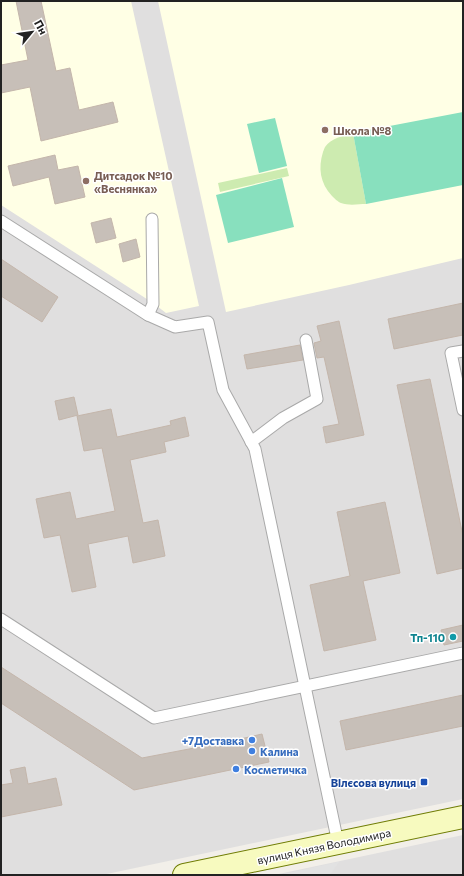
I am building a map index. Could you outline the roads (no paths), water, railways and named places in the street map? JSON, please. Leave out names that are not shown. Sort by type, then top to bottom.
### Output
[{"type":"main road","name":"вулиця Князя Володимира","points":[[184,875],[463,817]]},
{"type":"lane","points":[[148,315],[153,304],[152,219]]},
{"type":"lane","points":[[1,221],[148,315],[175,327],[208,322],[223,390],[255,449],[338,843]]},
{"type":"lane","points":[[251,442],[283,418],[317,399],[306,340]]},
{"type":"lane","points":[[463,351],[451,353],[463,410]]},
{"type":"lane","points":[[1,619],[154,718],[463,652]]},
{"type":"place","name":"Школа №8","points":[[325,130]]},
{"type":"place","name":"Дитсадок №10 «Веснянка»","points":[[86,181]]},
{"type":"place","name":"Тп-110","points":[[453,637]]},
{"type":"place","name":"+7Доставка","points":[[252,740]]},
{"type":"place","name":"Калина","points":[[252,751]]},
{"type":"place","name":"Косметичка","points":[[236,769]]},
{"type":"place","name":"Вілєсова вулиця","points":[[424,782]]}]
